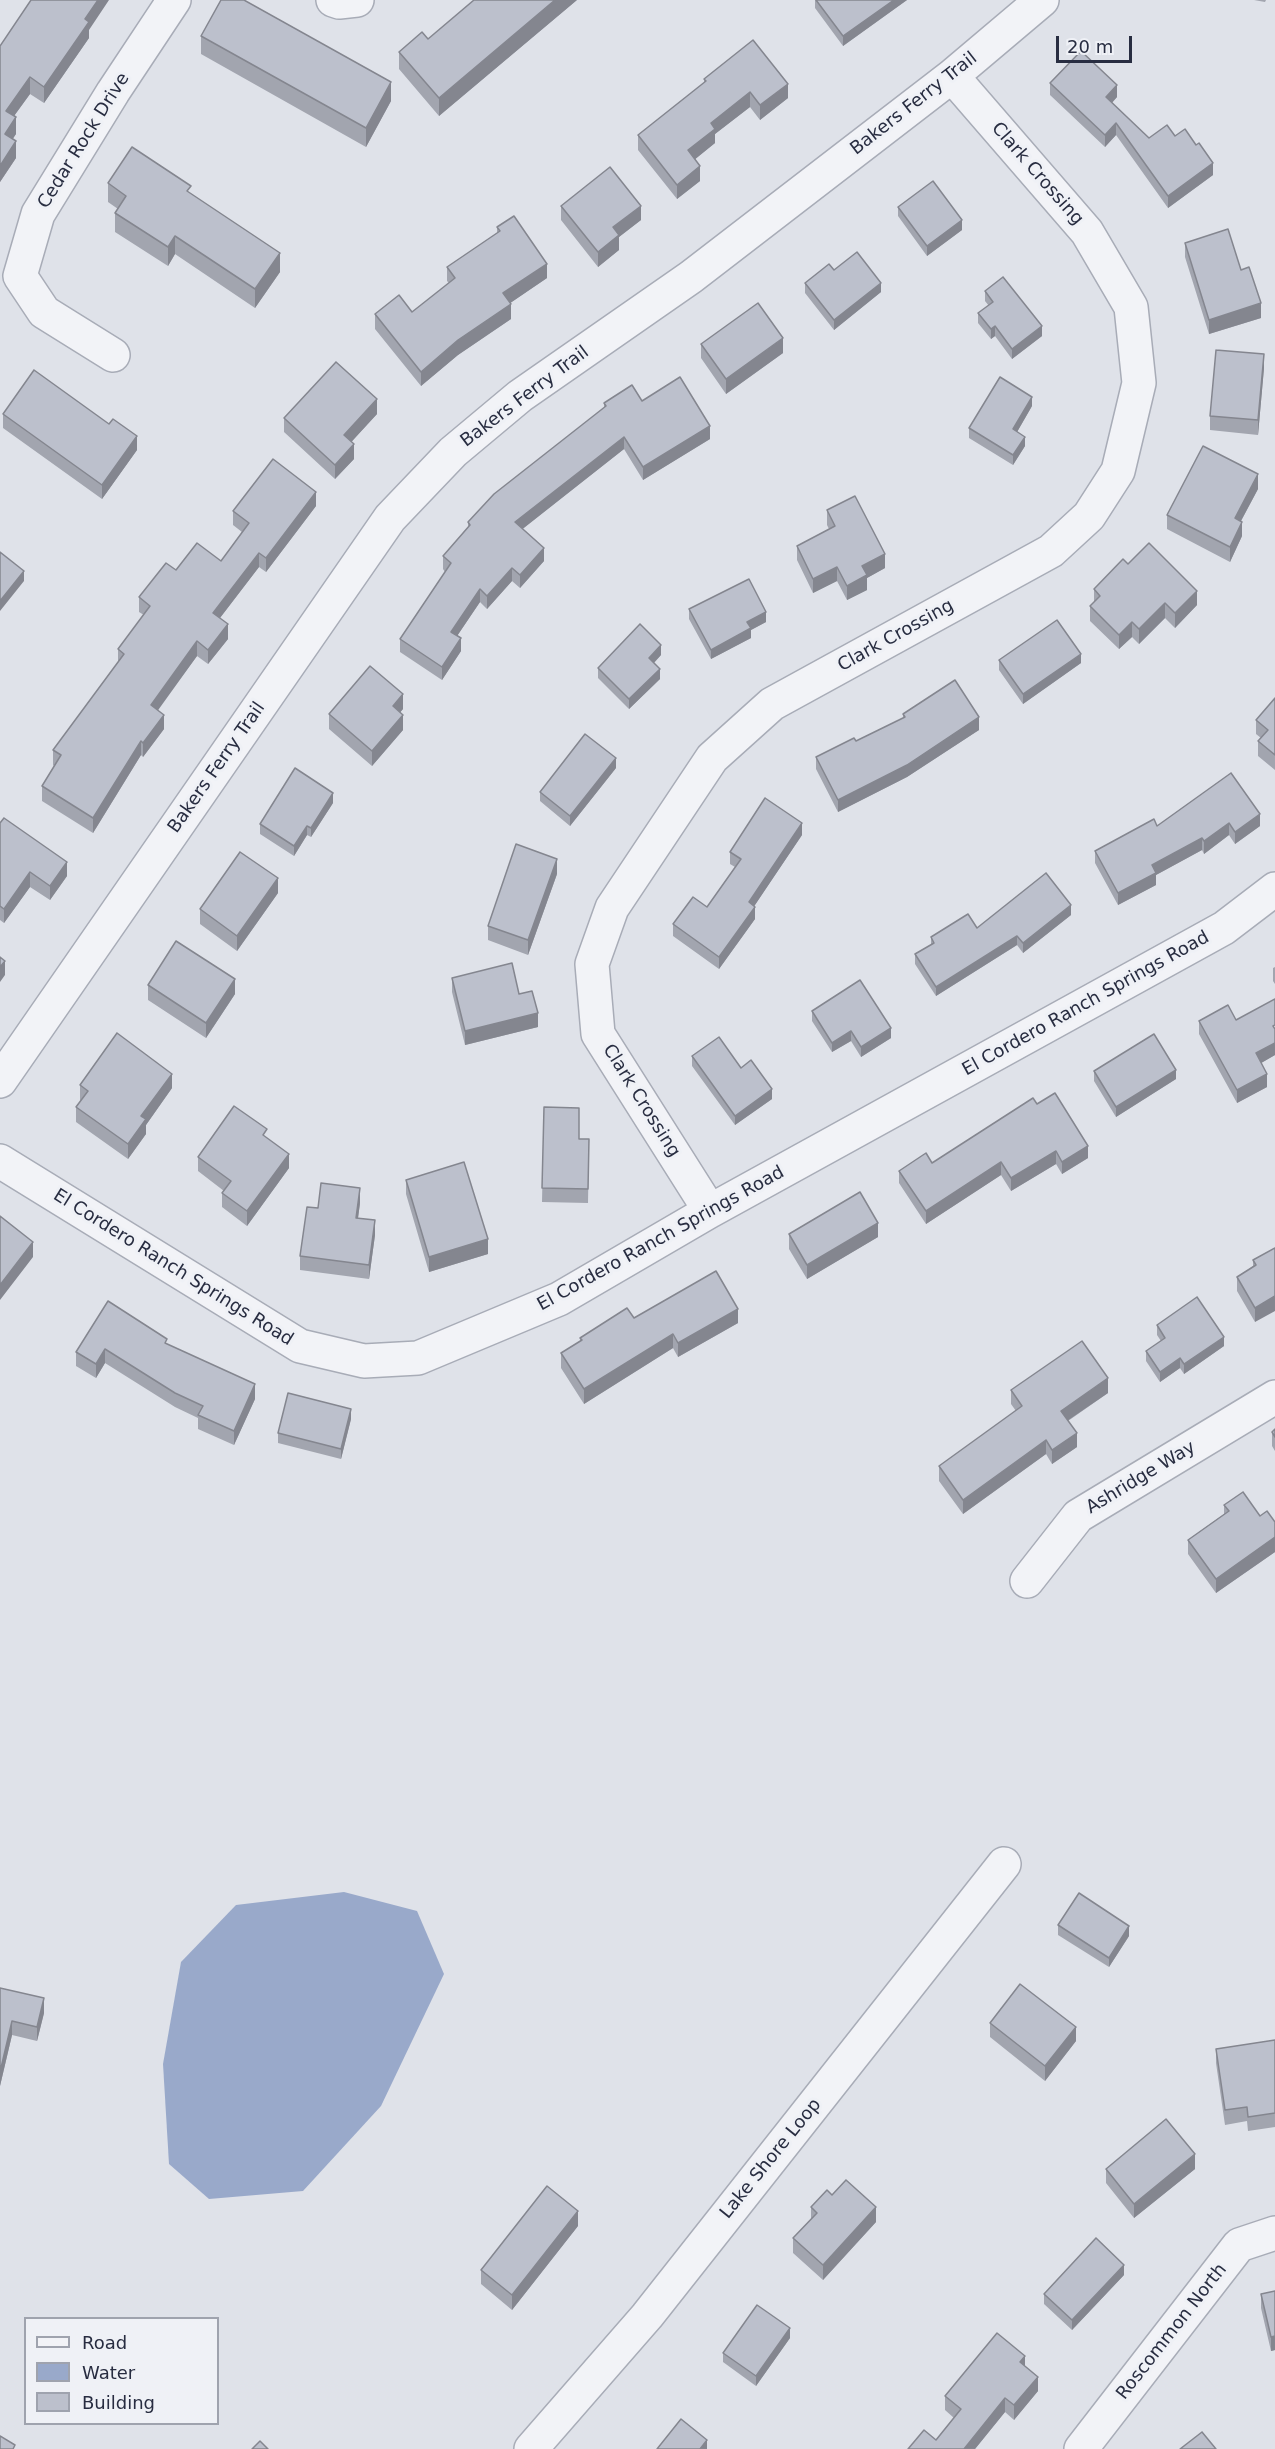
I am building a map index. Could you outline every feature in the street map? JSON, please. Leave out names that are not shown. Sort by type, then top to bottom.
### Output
[{"type":"street","name":"Cedar Rock Drive","points":[[113,355],[44,312],[20,276],[38,214],[113,92],[174,0]]},
{"type":"street","points":[[333,0],[339,2],[357,0]]},
{"type":"street","name":"Bakers Ferry Trail","points":[[0,1081],[390,518],[445,460],[520,396],[691,277],[952,76],[1042,0]]},
{"type":"street","name":"Clark Crossing","points":[[710,1211],[598,1034],[592,964],[612,908],[712,758],[772,704],[1051,551],[1089,516],[1118,471],[1139,383],[1131,307],[1087,232],[952,76]]},
{"type":"street","name":"El Cordero Ranch Springs Road","points":[[0,1161],[300,1346],[364,1360],[418,1358],[559,1299],[710,1211],[1224,928],[1275,889]]},
{"type":"street","name":"Ashridge Way","points":[[1027,1581],[1078,1516],[1275,1397]]},
{"type":"street","name":"Lake Shore Loop","points":[[531,2449],[647,2316],[1004,1864]]},
{"type":"street","name":"Roscommon North","points":[[1081,2449],[1239,2245],[1275,2233]]},
{"type":"water","points":[[344,1892],[417,1911],[444,1974],[381,2106],[303,2191],[209,2199],[169,2164],[163,2064],[181,1962],[236,1905]]},
{"type":"building","points":[[31,0],[98,0],[85,19],[89,22],[44,87],[30,77],[6,111],[16,117],[5,134],[16,141],[0,166],[0,46]]},
{"type":"building","points":[[221,0],[244,0],[391,82],[366,128],[201,36]]},
{"type":"building","points":[[474,0],[555,0],[439,98],[399,52],[422,32],[428,39]]},
{"type":"building","points":[[816,0],[894,0],[843,36]]},
{"type":"building","points":[[753,40],[788,84],[760,105],[750,92],[711,123],[715,129],[688,150],[700,166],[677,185],[638,135]]},
{"type":"building","points":[[1081,51],[1117,85],[1106,97],[1149,138],[1167,125],[1175,136],[1185,129],[1196,145],[1199,143],[1213,163],[1168,196],[1116,123],[1105,135],[1050,83]]},
{"type":"building","points":[[132,147],[191,186],[187,191],[280,253],[255,289],[175,236],[168,247],[115,213],[126,196],[108,183]]},
{"type":"building","points":[[610,167],[641,206],[613,227],[619,235],[598,252],[561,206]]},
{"type":"building","points":[[933,181],[962,220],[927,246],[898,207]]},
{"type":"building","points":[[514,216],[547,264],[503,293],[511,304],[458,340],[421,372],[375,314],[399,295],[412,312],[455,278],[447,267],[500,231],[497,227]]},
{"type":"building","points":[[1228,229],[1241,270],[1249,267],[1261,303],[1209,320],[1185,243]]},
{"type":"building","points":[[857,252],[881,283],[834,320],[805,283],[829,264],[834,270]]},
{"type":"building","points":[[1003,277],[1042,326],[1012,349],[995,326],[991,329],[978,313],[993,302],[985,291]]},
{"type":"building","points":[[758,303],[783,338],[726,379],[701,344]]},
{"type":"building","points":[[1216,350],[1264,354],[1258,420],[1210,416]]},
{"type":"building","points":[[336,362],[377,399],[344,435],[354,444],[335,465],[284,418]]},
{"type":"building","points":[[34,370],[109,424],[113,419],[137,436],[102,485],[3,414]]},
{"type":"building","points":[[680,377],[710,426],[643,467],[624,437],[515,522],[544,548],[520,575],[512,568],[487,596],[480,589],[451,632],[461,638],[442,667],[400,639],[451,563],[443,556],[470,525],[468,522],[494,494],[606,406],[604,403],[632,385],[642,401]]},
{"type":"building","points":[[1000,377],[1032,397],[1013,429],[1025,437],[1013,455],[969,428]]},
{"type":"building","points":[[1203,446],[1258,474],[1235,518],[1242,522],[1230,547],[1167,515]]},
{"type":"building","points":[[273,459],[316,492],[266,558],[259,553],[213,613],[228,624],[208,650],[197,641],[151,705],[164,715],[143,743],[141,741],[93,818],[42,786],[61,755],[53,750],[124,654],[118,649],[150,606],[139,597],[166,563],[176,570],[197,543],[221,561],[249,523],[233,511]]},
{"type":"building","points":[[855,496],[885,554],[862,566],[867,575],[847,586],[837,567],[813,579],[797,546],[835,526],[827,510]]},
{"type":"building","points":[[1149,543],[1197,591],[1175,613],[1165,603],[1139,629],[1132,622],[1119,635],[1090,606],[1100,596],[1094,589],[1123,559],[1128,564]]},
{"type":"building","points":[[0,552],[24,571],[0,601]]},
{"type":"building","points":[[749,579],[766,612],[747,622],[751,628],[711,650],[689,609]]},
{"type":"building","points":[[1057,620],[1081,654],[1023,694],[999,660]]},
{"type":"building","points":[[640,624],[661,645],[649,658],[660,669],[629,699],[598,668]]},
{"type":"building","points":[[370,666],[403,694],[393,706],[403,715],[372,751],[329,714]]},
{"type":"building","points":[[955,680],[979,717],[907,765],[838,800],[816,757],[854,738],[856,741],[905,717],[903,714]]},
{"type":"building","points":[[1275,698],[1275,755],[1258,741],[1268,730],[1256,720]]},
{"type":"building","points":[[585,734],[616,758],[570,816],[540,792]]},
{"type":"building","points":[[295,768],[333,793],[311,828],[307,826],[294,846],[260,824]]},
{"type":"building","points":[[1231,773],[1260,814],[1235,832],[1229,823],[1204,841],[1202,838],[1152,865],[1156,873],[1118,893],[1095,851],[1154,819],[1157,826]]},
{"type":"building","points":[[765,798],[802,823],[749,902],[755,907],[719,957],[673,924],[693,897],[707,907],[741,859],[730,852]]},
{"type":"building","points":[[4,818],[67,862],[50,886],[30,872],[4,909],[0,906],[0,823]]},
{"type":"building","points":[[516,844],[557,859],[528,940],[488,926]]},
{"type":"building","points":[[240,852],[278,878],[237,936],[200,909]]},
{"type":"building","points":[[1046,873],[1071,905],[1023,943],[1017,936],[936,987],[915,954],[934,943],[931,937],[968,914],[977,928]]},
{"type":"building","points":[[176,941],[235,979],[206,1023],[148,985]]},
{"type":"building","points":[[0,957],[5,961],[0,967]]},
{"type":"building","points":[[512,963],[519,994],[532,991],[538,1013],[465,1031],[452,978]]},
{"type":"building","points":[[860,980],[891,1028],[861,1047],[851,1031],[832,1043],[812,1011]]},
{"type":"building","points":[[1275,999],[1275,1025],[1273,1026],[1275,1043],[1256,1053],[1267,1074],[1237,1090],[1199,1021],[1228,1005],[1236,1020]]},
{"type":"building","points":[[117,1033],[172,1074],[141,1116],[146,1119],[128,1144],[76,1107],[88,1091],[80,1085]]},
{"type":"building","points":[[1154,1034],[1176,1070],[1116,1107],[1094,1071]]},
{"type":"building","points":[[719,1037],[741,1068],[751,1060],[772,1089],[735,1116],[692,1056]]},
{"type":"building","points":[[1055,1093],[1088,1146],[1062,1162],[1056,1151],[1011,1178],[1001,1162],[926,1211],[899,1171],[926,1153],[932,1163],[1033,1098],[1037,1104]]},
{"type":"building","points":[[234,1106],[267,1129],[263,1135],[289,1154],[247,1211],[222,1193],[231,1181],[198,1157]]},
{"type":"building","points":[[544,1107],[579,1108],[579,1139],[589,1139],[588,1189],[542,1188]]},
{"type":"building","points":[[464,1162],[488,1239],[429,1257],[406,1180]]},
{"type":"building","points":[[321,1183],[360,1188],[356,1218],[375,1220],[369,1265],[300,1256],[307,1207],[318,1208]]},
{"type":"building","points":[[860,1192],[878,1223],[807,1265],[789,1234]]},
{"type":"building","points":[[0,1216],[33,1242],[0,1285]]},
{"type":"building","points":[[1275,1248],[1275,1296],[1255,1308],[1237,1277],[1256,1265],[1253,1260]]},
{"type":"building","points":[[716,1271],[738,1309],[678,1343],[673,1334],[584,1389],[561,1353],[627,1308],[634,1318]]},
{"type":"building","points":[[1197,1297],[1224,1337],[1184,1364],[1180,1358],[1160,1372],[1146,1351],[1165,1338],[1157,1325]]},
{"type":"building","points":[[108,1301],[167,1339],[165,1343],[255,1384],[234,1431],[198,1415],[203,1406],[175,1393],[105,1349],[96,1364],[76,1352]]},
{"type":"building","points":[[1082,1341],[1108,1378],[1061,1411],[1077,1433],[1052,1450],[1046,1440],[963,1500],[939,1466],[1022,1406],[1011,1390]]},
{"type":"building","points":[[288,1393],[351,1409],[341,1449],[278,1433]]},
{"type":"building","points":[[1243,1492],[1260,1516],[1267,1511],[1275,1522],[1275,1537],[1216,1579],[1188,1540],[1229,1511],[1224,1505]]},
{"type":"building","points":[[1079,1893],[1129,1926],[1109,1958],[1058,1925]]},
{"type":"building","points":[[1020,1984],[1076,2027],[1045,2066],[990,2023]]},
{"type":"building","points":[[0,1988],[44,1998],[37,2027],[12,2021],[0,2072]]},
{"type":"building","points":[[1275,2040],[1275,2113],[1248,2117],[1247,2107],[1225,2110],[1216,2049]]},
{"type":"building","points":[[1166,2119],[1195,2154],[1134,2204],[1106,2169]]},
{"type":"building","points":[[846,2180],[876,2207],[823,2265],[793,2238],[817,2213],[811,2207],[827,2190],[832,2195]]},
{"type":"building","points":[[547,2186],[578,2211],[512,2295],[481,2270]]},
{"type":"building","points":[[1096,2238],[1124,2265],[1072,2320],[1044,2294]]},
{"type":"building","points":[[1275,2291],[1275,2336],[1271,2337],[1261,2294]]},
{"type":"building","points":[[757,2305],[790,2328],[756,2376],[723,2353]]},
{"type":"building","points":[[997,2333],[1025,2356],[1020,2362],[1038,2377],[1014,2405],[1005,2398],[964,2449],[908,2449],[924,2430],[936,2440],[961,2409],[945,2396]]},
{"type":"building","points":[[681,2419],[707,2440],[700,2449],[657,2449]]},
{"type":"building","points":[[1202,2432],[1216,2449],[1180,2449]]},
{"type":"building","points":[[0,2436],[15,2445],[13,2449],[0,2449]]},
{"type":"building","points":[[260,2441],[268,2449],[252,2449]]}]
